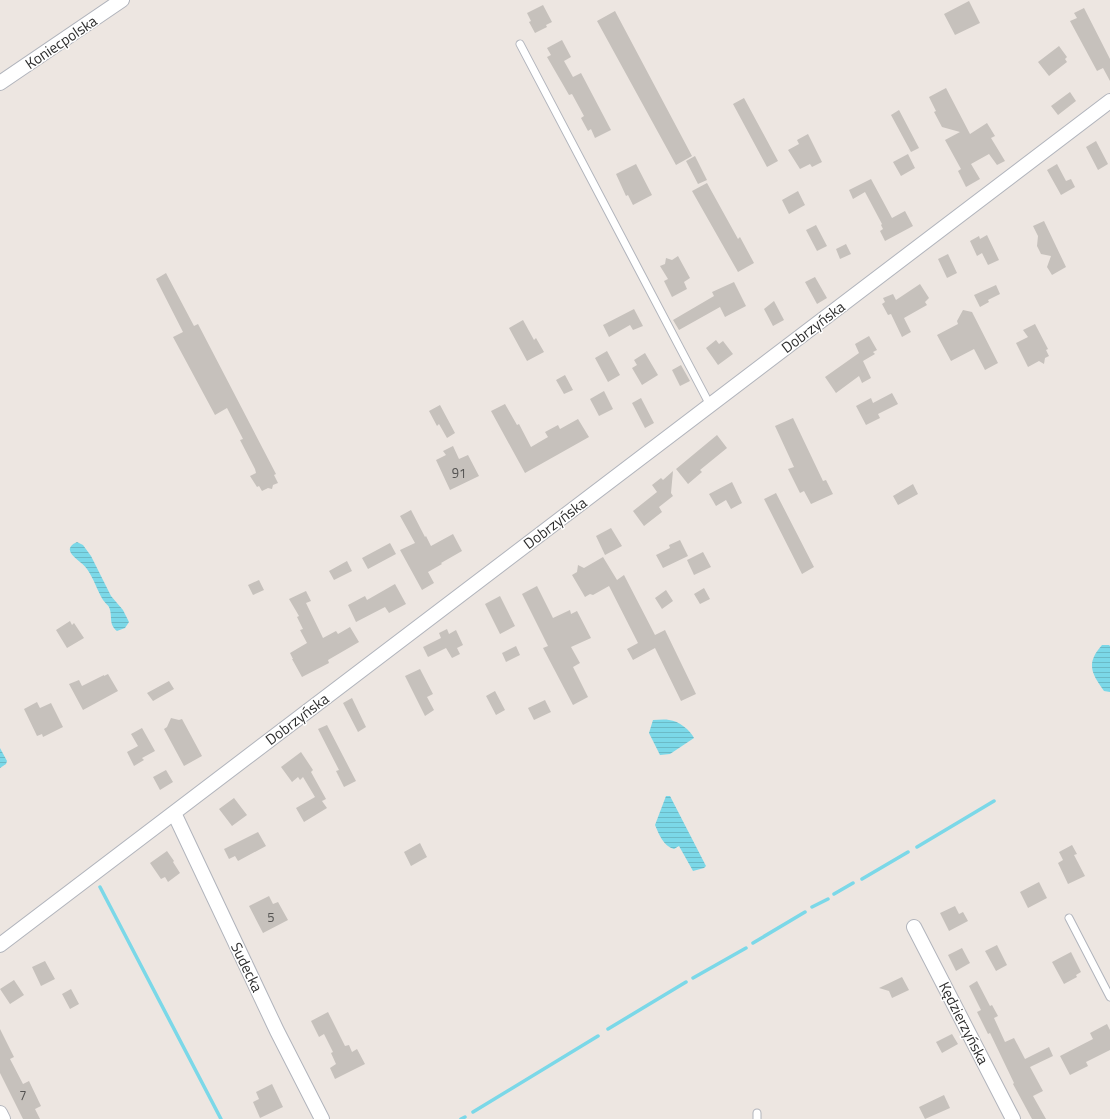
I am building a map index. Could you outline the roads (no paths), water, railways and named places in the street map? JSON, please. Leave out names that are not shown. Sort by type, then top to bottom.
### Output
[{"type":"street","name":"Koniecpolska","points":[[0,83],[122,0]]},
{"type":"street","name":"Dobrzyńska","points":[[0,945],[1110,101]]},
{"type":"street","name":"Sudecka","points":[[174,813],[277,1031],[322,1119]]},
{"type":"street","name":"Kędzierzyńska","points":[[914,927],[1013,1119]]},
{"type":"street","points":[[0,1113],[3,1119]]},
{"type":"lane","points":[[520,44],[710,405]]},
{"type":"lane","points":[[1069,918],[1110,997]]},
{"type":"water","points":[[77,542],[83,545],[91,556],[111,596],[123,610],[129,622],[125,628],[117,631],[114,628],[109,607],[103,600],[89,573],[70,552],[72,545]]},
{"type":"water","points":[[1102,645],[1110,646],[1110,692],[1104,691],[1096,679],[1092,668],[1094,657]]},
{"type":"water","points":[[653,720],[677,722],[687,729],[694,738],[670,754],[660,755],[649,733]]},
{"type":"water","points":[[0,748],[7,761],[6,764],[0,768]]},
{"type":"water","points":[[666,796],[670,796],[706,866],[704,868],[693,871],[679,846],[674,849],[670,847],[660,836],[655,825]]},
{"type":"waterway","points":[[917,847],[994,801]]},
{"type":"waterway","points":[[862,879],[908,852]]},
{"type":"waterway","points":[[834,894],[853,883]]},
{"type":"waterway","points":[[100,887],[221,1119]]},
{"type":"waterway","points":[[812,907],[828,899]]},
{"type":"waterway","points":[[753,943],[805,912]]},
{"type":"waterway","points":[[693,978],[746,948]]},
{"type":"waterway","points":[[608,1029],[686,982]]},
{"type":"waterway","points":[[473,1112],[598,1036]]},
{"type":"waterway","points":[[461,1119],[465,1117]]}]
